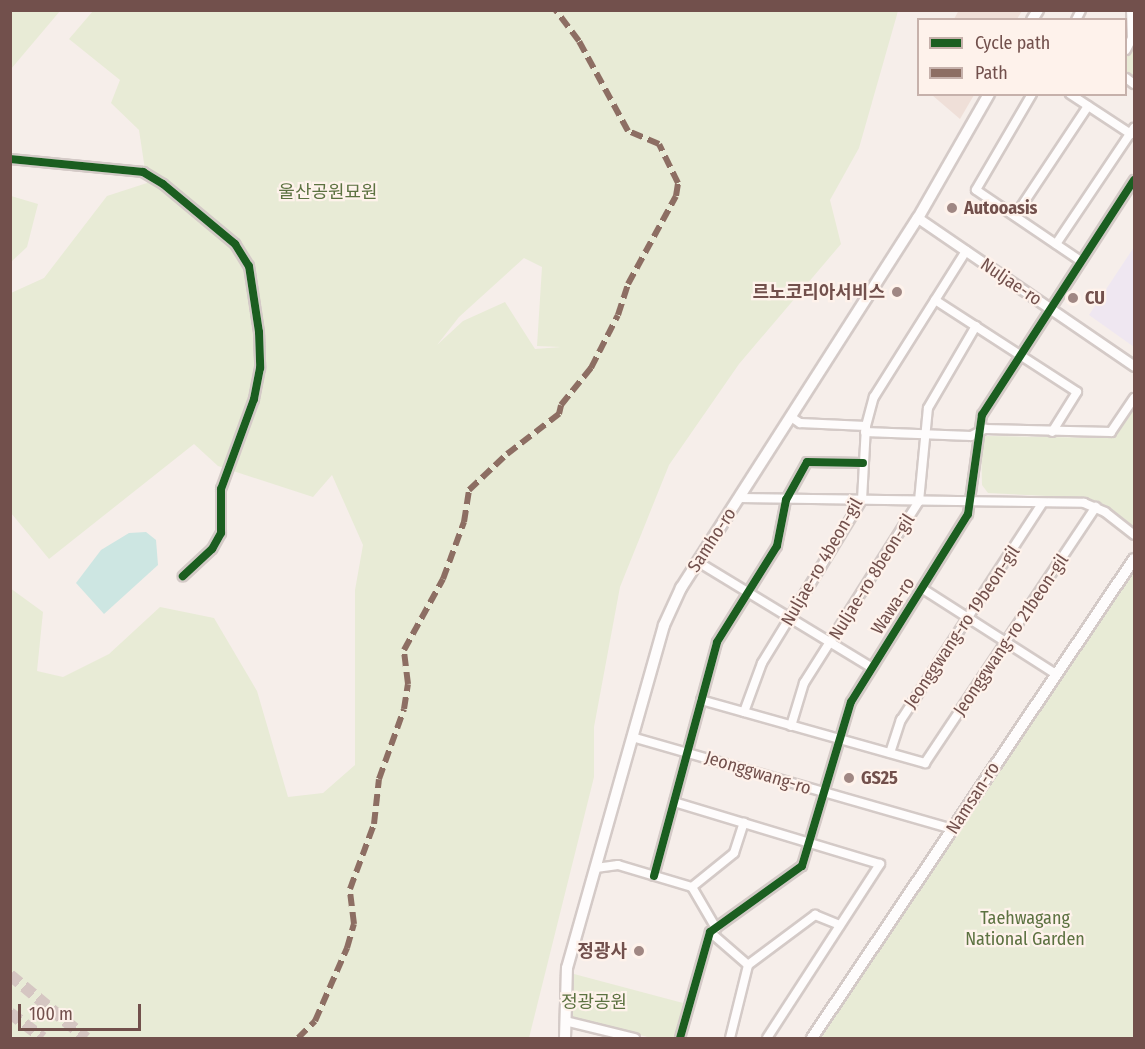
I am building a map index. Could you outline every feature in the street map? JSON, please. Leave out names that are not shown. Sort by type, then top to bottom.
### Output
[{"type":"main road","name":"Samho-ro","points":[[565,1038],[567,968],[664,625],[698,562],[918,218],[988,96]]},
{"type":"main road","name":"Namsan-ro","points":[[812,1038],[1134,559]]},
{"type":"street","points":[[1127,47],[1132,38],[1132,15]]},
{"type":"street","points":[[1031,96],[976,190],[1080,261]]},
{"type":"street","points":[[1056,244],[1133,131],[1073,96]]},
{"type":"street","points":[[1015,216],[1088,106]]},
{"type":"street","points":[[10,159],[143,172],[163,184],[235,244],[249,266],[255,297],[260,368],[254,399],[238,437],[221,489],[221,533],[212,549],[183,576]]},
{"type":"street","name":"Wawa-ro","points":[[713,930],[802,866],[851,702],[871,667],[923,589],[972,502],[979,431],[985,410],[1049,308],[1133,185]]},
{"type":"street","name":"Nuljae-ro","points":[[918,218],[1134,366]]},
{"type":"street","name":"Nuljae-ro 4beon-gil","points":[[744,712],[762,663],[862,500],[866,429],[874,397],[966,251]]},
{"type":"street","points":[[935,300],[1077,392],[1052,432]]},
{"type":"street","name":"Nuljae-ro 8beon-gil","points":[[791,726],[804,683],[919,501],[925,434],[932,397],[976,326]]},
{"type":"street","points":[[791,417],[800,423],[925,434],[971,435],[979,431],[1111,432],[1134,398]]},
{"type":"street","points":[[654,876],[717,642],[782,537],[786,500],[807,462],[864,463]]},
{"type":"street","points":[[740,498],[1084,503],[1096,507],[1134,535]]},
{"type":"street","name":"Jeonggwang-ro 19beon-gil","points":[[890,753],[900,720],[1042,504]]},
{"type":"street","name":"Jeonggwang-ro 21beon-gil","points":[[890,753],[925,763],[1096,507]]},
{"type":"street","points":[[698,562],[871,667]]},
{"type":"street","points":[[923,589],[1056,674]]},
{"type":"street","points":[[701,700],[890,753]]},
{"type":"street","name":"Jeonggwang-ro","points":[[632,738],[953,829]]},
{"type":"street","points":[[674,802],[880,864],[767,1038]]},
{"type":"street","points":[[692,887],[734,853],[744,823]]},
{"type":"street","points":[[596,868],[618,866],[692,887],[713,930],[748,964]]},
{"type":"street","points":[[730,1038],[748,964],[815,915],[840,925]]},
{"type":"street","points":[[680,1038],[713,930]]},
{"type":"street","points":[[565,1021],[630,1038]]},
{"type":"shaded area","points":[[959,10],[1022,10],[1018,18],[955,18]]},
{"type":"shaded area","points":[[933,96],[973,96],[960,119]]},
{"type":"shaded area","points":[[1134,247],[1134,347],[1089,315]]},
{"type":"green space","points":[[10,11],[60,11],[11,69]]},
{"type":"green space","name":"울산공원묘원","points":[[93,11],[898,11],[859,148],[830,200],[841,244],[739,364],[669,465],[620,587],[594,727],[594,777],[529,1038],[11,1038],[10,588],[43,612],[37,671],[63,677],[109,654],[160,607],[214,618],[257,691],[288,797],[323,793],[355,765],[355,590],[363,545],[332,475],[313,497],[218,466],[194,444],[49,559],[11,513],[11,293],[44,278],[107,196],[147,183],[139,130],[111,103],[120,80],[69,39]],"holes":[[[524,258],[542,267],[537,346],[561,347],[535,349],[505,302],[463,321],[437,345],[459,317]]]},
{"type":"green space","points":[[1134,42],[1134,78],[1127,73],[1127,54]]},
{"type":"green space","points":[[11,196],[38,204],[27,247],[11,262]]},
{"type":"green space","points":[[1134,402],[1134,528],[1100,502],[1086,498],[988,493],[982,485],[981,439],[986,436],[1107,438],[1114,435]]},
{"type":"green space","name":"Taehwagang National Garden","points":[[1134,567],[1134,1038],[821,1038],[1054,690]]},
{"type":"green space","name":"정광공원","points":[[574,974],[683,1003],[675,1038],[652,1038],[570,1018]]},
{"type":"water","points":[[146,532],[156,540],[158,565],[104,614],[76,583],[101,550],[129,533]]},
{"type":"tunnel","points":[[10,975],[86,1038]]},
{"type":"tunnel","points":[[10,1013],[43,1038]]},
{"type":"marked path","points":[[298,1038],[315,1021],[347,948],[354,924],[350,889],[374,824],[379,779],[404,709],[408,684],[404,650],[443,579],[464,522],[469,490],[507,454],[559,414],[561,405],[591,368],[618,315],[628,284],[676,196],[678,183],[659,144],[628,131],[579,41],[556,10]]},
{"type":"cycle path","points":[[10,159],[143,172],[163,184],[235,244],[249,266],[259,332],[260,368],[254,399],[221,489],[221,533],[212,549],[183,576]]},
{"type":"cycle path","points":[[680,1038],[710,932],[802,866],[851,702],[968,514],[982,415],[1134,180]]},
{"type":"cycle path","points":[[654,876],[717,642],[777,546],[786,500],[807,462],[863,463]]},
{"type":"place","name":"Autooasis","points":[[952,208]]},
{"type":"place","name":"르노코리아서비스","points":[[897,292]]},
{"type":"place","name":"CU","points":[[1073,298]]},
{"type":"place","name":"GS25","points":[[849,778]]},
{"type":"place","name":"정광사","points":[[639,951]]}]
